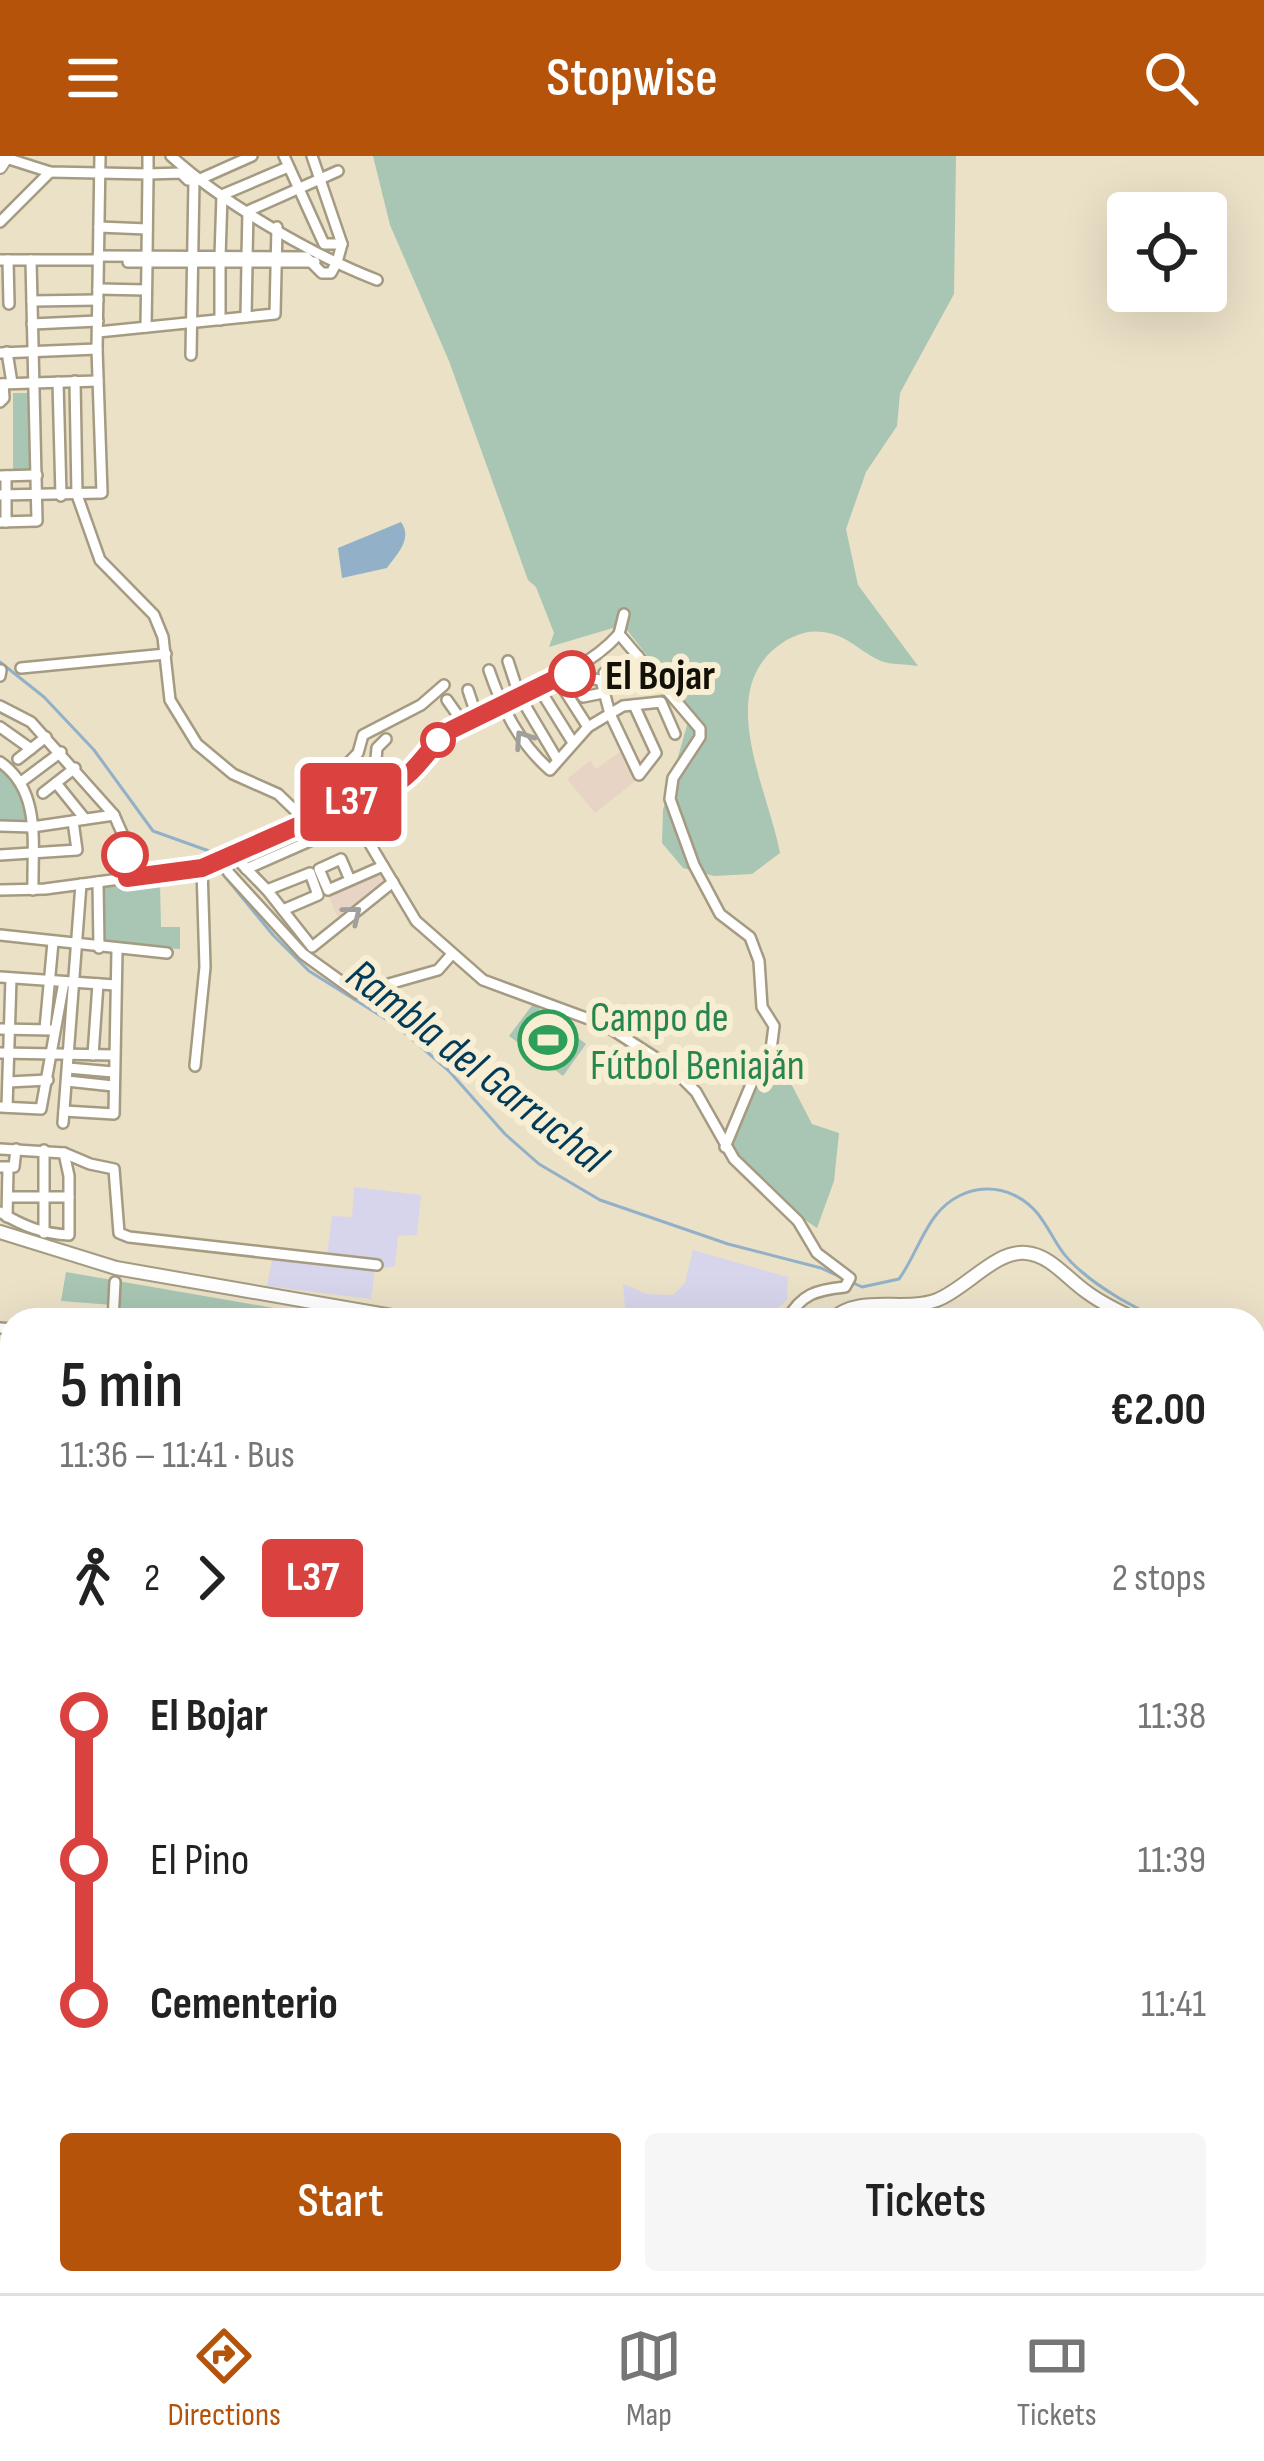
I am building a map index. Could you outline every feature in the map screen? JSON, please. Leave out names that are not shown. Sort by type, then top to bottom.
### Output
[{"type":"main road","points":[[0,1236],[142,1280],[332,1308]]},
{"type":"main road","points":[[847,1308],[913,1306],[940,1299],[998,1261],[1023,1252],[1044,1258],[1115,1308]]},
{"type":"street","points":[[3,496],[102,491],[100,156]]},
{"type":"street","points":[[146,327],[148,156]]},
{"type":"street","points":[[175,160],[194,156]]},
{"type":"street","points":[[4,160],[50,172],[181,173],[196,180],[252,156]]},
{"type":"street","points":[[10,304],[4,260],[306,257],[322,273],[331,273],[342,244],[312,156]]},
{"type":"street","points":[[175,160],[196,180],[248,211],[377,280]]},
{"type":"street","points":[[222,195],[286,161],[324,244],[342,244]]},
{"type":"street","points":[[248,211],[338,171]]},
{"type":"street","points":[[0,222],[50,172]]},
{"type":"street","points":[[191,355],[196,180]]},
{"type":"street","points":[[220,320],[222,195]]},
{"type":"street","points":[[246,317],[248,211]]},
{"type":"street","points":[[99,226],[148,229]]},
{"type":"street","points":[[32,324],[146,327],[275,314],[277,227]]},
{"type":"street","points":[[31,260],[38,495],[37,521],[3,522],[3,476],[37,475]]},
{"type":"street","points":[[32,301],[146,290]]},
{"type":"street","points":[[0,402],[4,398],[4,353],[98,349]]},
{"type":"street","points":[[75,381],[77,495],[100,560],[154,615],[166,654],[170,700],[197,744],[233,774],[278,794],[306,821]]},
{"type":"street","points":[[5,384],[98,381]]},
{"type":"street","points":[[58,382],[61,496]]},
{"type":"street","points":[[571,674],[620,634],[625,614]]},
{"type":"street","points":[[620,634],[700,729],[700,737],[671,782],[670,799],[694,865],[720,914],[750,937],[759,961],[762,1007],[774,1026],[770,1058],[755,1075],[725,1147]]},
{"type":"street","points":[[21,668],[166,654]]},
{"type":"street","points":[[596,656],[607,679]]},
{"type":"street","points":[[634,706],[656,753],[638,772],[603,693],[607,679],[638,656]]},
{"type":"street","points":[[508,661],[519,695],[557,759]]},
{"type":"street","points":[[489,670],[501,705],[532,754],[550,770],[572,741],[622,706],[661,702],[675,734]]},
{"type":"street","points":[[571,674],[583,697],[603,693]]},
{"type":"street","points":[[0,890],[33,890],[206,866],[416,770],[441,737],[537,685],[571,674],[607,679]]},
{"type":"street","points":[[556,677],[588,727]]},
{"type":"street","points":[[328,811],[324,788],[358,753],[363,735],[421,705],[444,685]]},
{"type":"street","points":[[537,685],[572,741]]},
{"type":"street","points":[[468,691],[477,717]]},
{"type":"street","points":[[448,700],[464,724]]},
{"type":"street","points":[[0,706],[24,716],[46,737],[114,815],[122,833],[127,878]]},
{"type":"street","points":[[0,727],[32,748]]},
{"type":"street","points":[[18,759],[46,737]]},
{"type":"street","points":[[365,797],[363,781],[386,739]]},
{"type":"street","points":[[21,782],[61,752]]},
{"type":"street","points":[[0,762],[21,782],[30,805],[33,890]]},
{"type":"street","points":[[43,793],[75,768]]},
{"type":"street","points":[[56,783],[79,820],[76,850],[4,855],[5,826],[32,827],[55,824],[79,820],[114,815]]},
{"type":"street","points":[[328,811],[353,822],[416,921],[483,980],[605,1024],[673,1069],[695,1092],[725,1147],[798,1221],[818,1253],[849,1281],[810,1293],[794,1308]]},
{"type":"street","points":[[246,869],[353,822]]},
{"type":"street","points":[[55,824],[58,852]]},
{"type":"street","points":[[275,835],[286,851]]},
{"type":"street","points":[[227,857],[230,873],[303,954],[357,993],[438,970],[452,954]]},
{"type":"street","points":[[227,857],[267,890],[312,946],[393,882]]},
{"type":"street","points":[[267,890],[341,859],[350,880]]},
{"type":"street","points":[[195,1066],[205,967],[206,866]]},
{"type":"street","points":[[283,910],[383,866]]},
{"type":"street","points":[[314,871],[323,892]]},
{"type":"street","points":[[98,882],[99,948]]},
{"type":"street","points":[[81,884],[69,982],[70,1055],[63,1117],[114,1114],[117,950]]},
{"type":"street","points":[[0,935],[167,953]]},
{"type":"street","points":[[53,942],[49,981],[52,1053],[40,1109],[3,1107],[8,1082],[6,978],[49,981],[116,985]]},
{"type":"street","points":[[51,1030],[69,982]]},
{"type":"street","points":[[93,1055],[98,984]]},
{"type":"street","points":[[4,1029],[51,1030]]},
{"type":"street","points":[[4,1053],[114,1055]]},
{"type":"street","points":[[68,1068],[113,1072]]},
{"type":"street","points":[[8,1082],[48,1080]]},
{"type":"street","points":[[67,1082],[112,1086]]},
{"type":"street","points":[[0,1149],[64,1153],[114,1169],[119,1233],[129,1238],[377,1265]]},
{"type":"street","points":[[16,1149],[16,1163],[4,1168],[8,1197],[4,1214],[44,1232],[69,1235],[64,1153]]},
{"type":"street","points":[[44,1150],[44,1232]]},
{"type":"street","points":[[8,1197],[69,1197]]},
{"type":"street","points":[[114,1308],[115,1282]]},
{"type":"shaded area","points":[[401,522],[404,540],[387,568],[342,578],[338,548]]},
{"type":"shaded area","points":[[624,749],[638,779],[595,813],[567,779],[590,761],[596,769]]},
{"type":"shaded area","points":[[383,869],[390,883],[340,923],[328,894]]},
{"type":"shaded area","points":[[354,1187],[421,1195],[417,1235],[398,1236],[395,1266],[375,1269],[371,1299],[267,1286],[273,1255],[327,1256],[332,1216],[352,1217]]},
{"type":"shaded area","points":[[693,1250],[788,1277],[787,1300],[777,1308],[625,1308],[623,1284],[647,1294],[673,1295],[685,1283]]},
{"type":"green space","points":[[373,156],[956,156],[954,294],[900,393],[897,426],[866,472],[846,529],[858,585],[918,666],[881,661],[840,637],[809,632],[773,650],[757,670],[749,694],[748,720],[780,853],[752,874],[714,876],[683,868],[662,843],[663,810],[691,711],[623,625],[549,647],[554,633],[536,587],[528,580],[449,361],[390,225]]},
{"type":"green space","points":[[13,393],[33,393],[32,472],[13,472]]},
{"type":"green space","points":[[0,770],[18,783],[28,824],[0,820]]},
{"type":"green space","points":[[160,885],[161,927],[180,927],[180,949],[109,946],[98,931],[99,887]]},
{"type":"green space","name":"Campo de Fútbol Beniaján","points":[[533,1004],[586,1044],[563,1076],[509,1036]]},
{"type":"green space","points":[[769,1067],[784,1070],[812,1124],[839,1133],[834,1181],[817,1228],[786,1207],[729,1148],[756,1078]]},
{"type":"green space","points":[[66,1272],[274,1308],[113,1308],[61,1301]]},
{"type":"waterway","name":"Rambla del Garruchal","points":[[0,662],[44,697],[94,750],[153,831],[209,851],[213,859]]},
{"type":"waterway","name":"Rambla del Garruchal","points":[[218,868],[309,971],[397,1026],[449,1071],[539,1164],[600,1200],[728,1244],[821,1268],[862,1287],[899,1279],[931,1222],[947,1204],[973,1191],[1001,1190],[1027,1203],[1067,1258],[1091,1279],[1138,1308]]},
{"type":"bus line","name":"L37","points":[[125,855],[127,878],[211,865],[387,788],[416,770],[451,730],[542,682],[572,674]]},
{"type":"place","name":"El Bojar","points":[[572,674]]},
{"type":"place","name":"Campo de Fútbol Beniaján","points":[[548,1040]]}]
